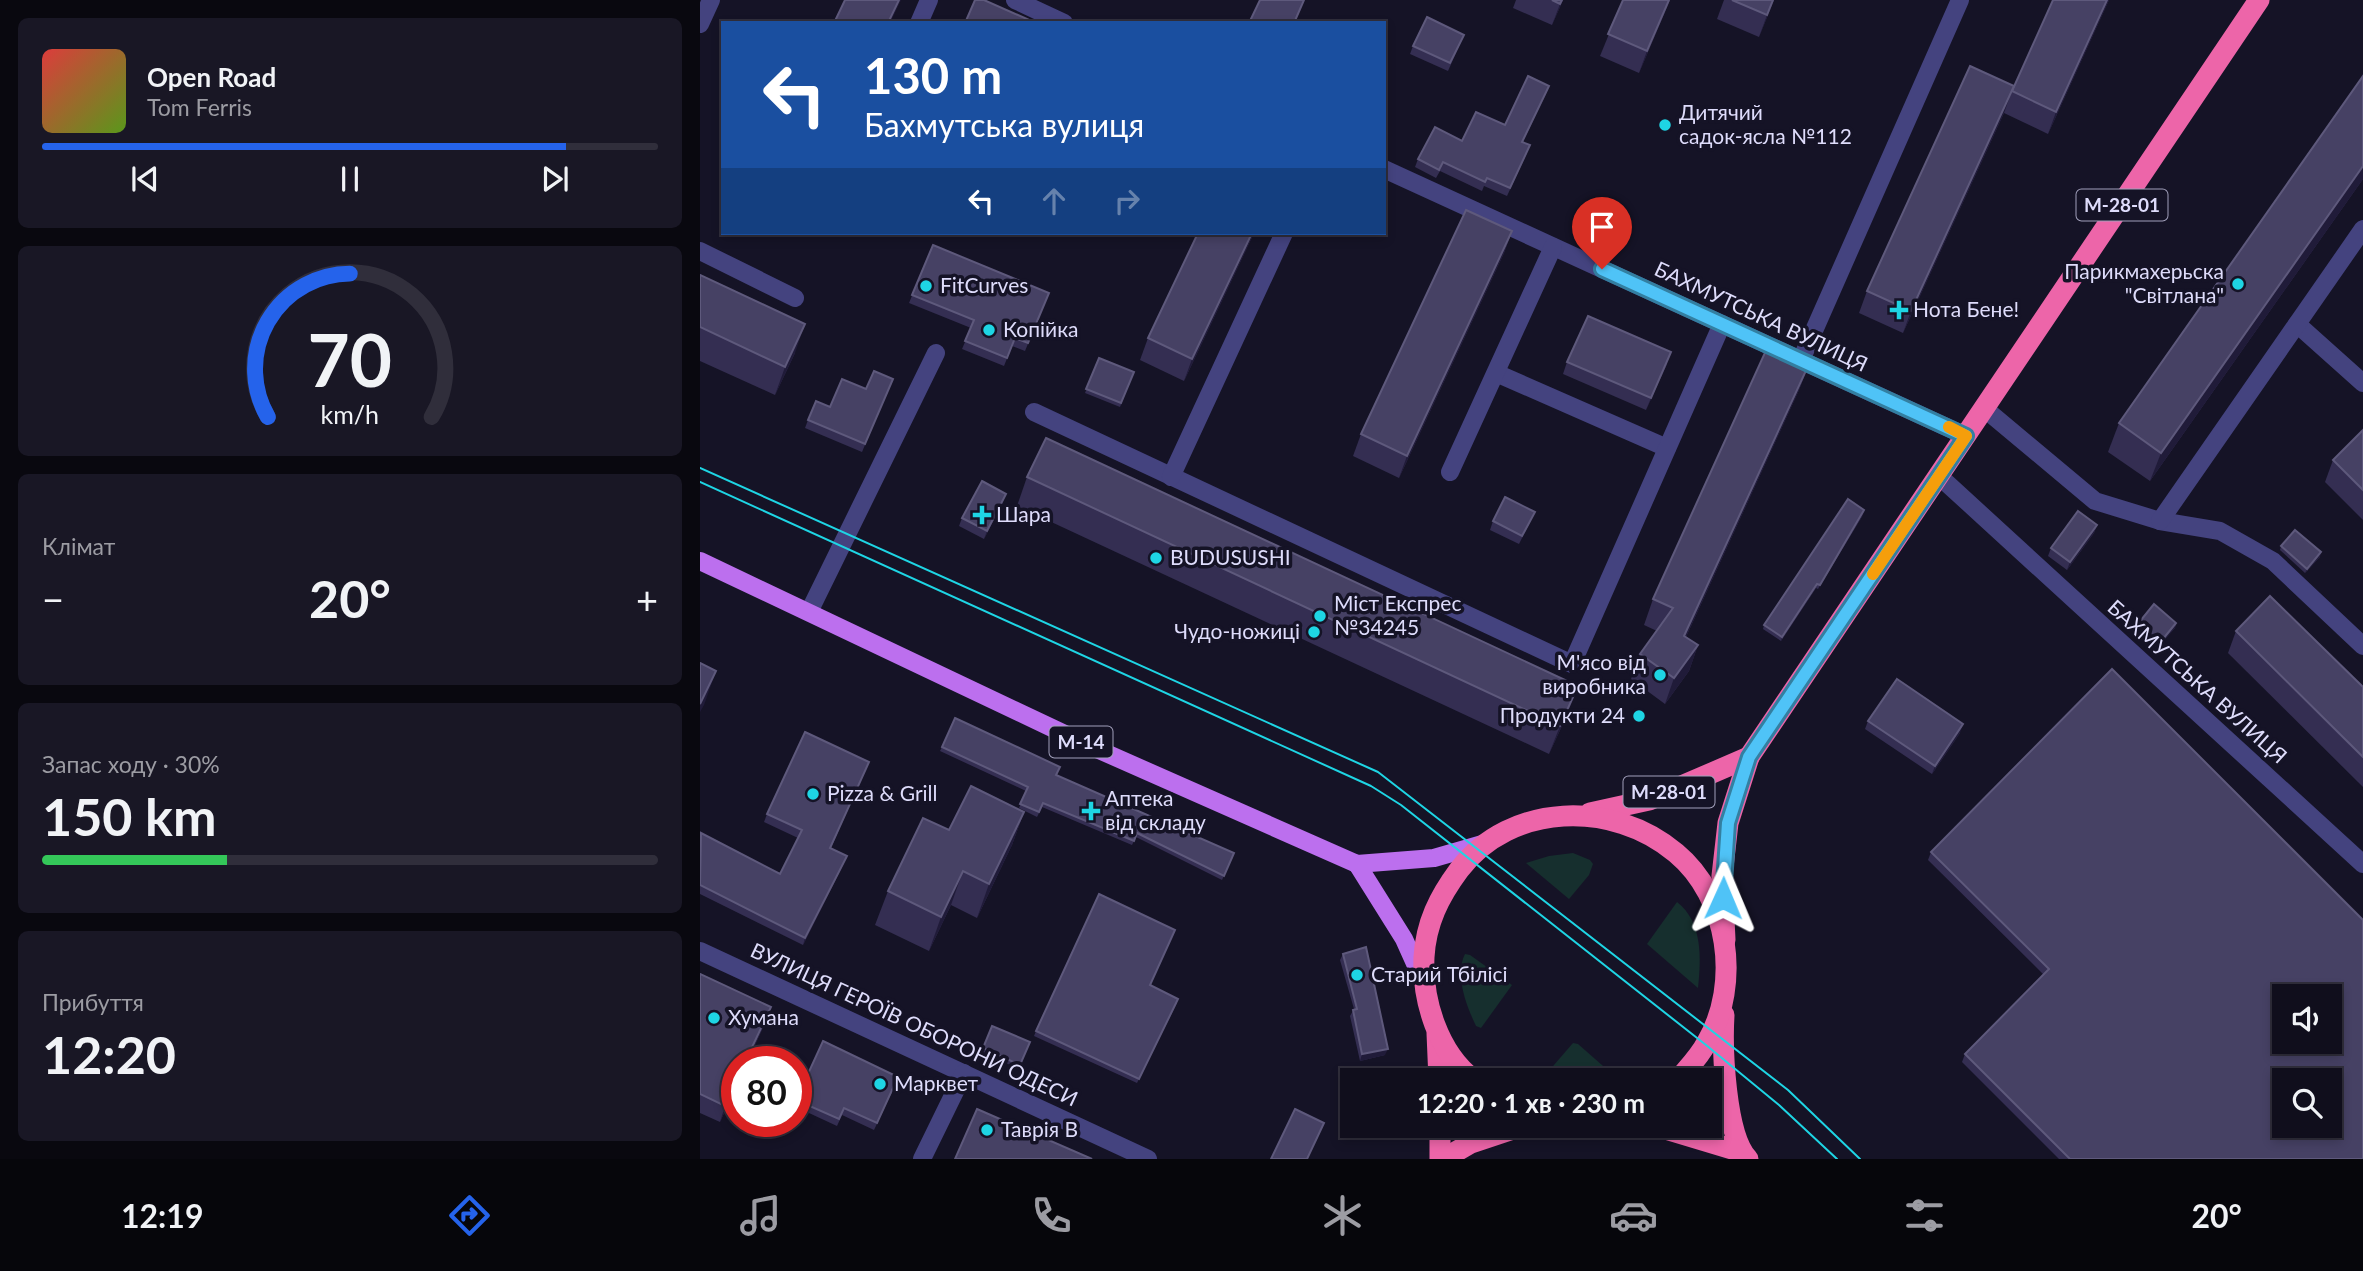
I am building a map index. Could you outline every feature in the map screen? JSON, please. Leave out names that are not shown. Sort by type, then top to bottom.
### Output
[{"type":"highway","name":"М-28-01","points":[[1725,940],[1723,876],[1728,823],[1749,757],[2259,0]]},
{"type":"highway","name":"М-28-01","points":[[1586,814],[1649,800],[1749,757]]},
{"type":"highway","name":"М-14","points":[[1461,1068],[1437,1031],[1423,981],[1426,936],[1441,894],[1468,858],[1486,842],[1517,826],[1539,819],[1586,814],[1634,826],[1677,853],[1709,893],[1725,940],[1724,1059],[1729,1107],[1745,1156]]},
{"type":"highway","name":"М-14","points":[[1688,1068],[1706,1045],[1726,989]]},
{"type":"highway","points":[[1437,1031],[1439,1068]]},
{"type":"highway","points":[[1440,1138],[1441,1159],[1486,1138]]},
{"type":"highway","name":"М-14","points":[[1691,1138],[1745,1156]]},
{"type":"main road","name":"М-14","points":[[700,561],[1090,746],[1357,864],[1434,858],[1486,842]]},
{"type":"main road","name":"М-14","points":[[1357,864],[1398,929],[1423,981]]},
{"type":"street","points":[[700,24],[711,0]]},
{"type":"street","points":[[920,21],[929,0]]},
{"type":"street","points":[[1015,0],[1060,21]]},
{"type":"street","points":[[1801,360],[1960,0]]},
{"type":"street","name":"БАХМУТСЬКА ВУЛИЦЯ","points":[[1386,170],[1966,436]]},
{"type":"street","points":[[2160,521],[2363,229]]},
{"type":"street","points":[[1171,477],[1283,235]]},
{"type":"street","points":[[1450,472],[1553,247]]},
{"type":"street","points":[[700,251],[795,298]]},
{"type":"street","points":[[1034,412],[1572,664],[1722,324]]},
{"type":"street","points":[[2297,324],[2363,383]]},
{"type":"street","points":[[809,612],[936,353]]},
{"type":"street","points":[[1496,373],[1667,448]]},
{"type":"street","points":[[1985,409],[2095,500],[2160,521],[2220,531],[2273,561],[2363,646]]},
{"type":"street","name":"БАХМУТСЬКА ВУЛИЦЯ","points":[[1939,476],[2363,864]]},
{"type":"street","name":"ВУЛИЦЯ ГЕРОЇВ ОБОРОНИ ОДЕСИ","points":[[700,951],[1148,1159]]},
{"type":"street","points":[[922,1159],[964,1073]]},
{"type":"green space","points":[[1573,853],[1593,864],[1589,875],[1569,899],[1526,863],[1549,856]]},
{"type":"green space","points":[[1677,902],[1692,920],[1696,930],[1700,953],[1698,988],[1647,944]]},
{"type":"green space","points":[[1465,954],[1512,985],[1481,1028],[1476,1026],[1463,991],[1461,971]]},
{"type":"green space","points":[[1573,1043],[1578,1044],[1605,1068],[1551,1068]]},
{"type":"building","points":[[845,0],[899,0],[889,21],[835,21]]},
{"type":"building","points":[[975,0],[984,0],[1031,21],[966,21]]},
{"type":"building","points":[[1260,0],[1304,0],[1295,21],[1250,21]]},
{"type":"building","points":[[1623,0],[1669,0],[1647,51],[1608,34]]},
{"type":"building","points":[[1732,0],[1773,0],[1767,15]]},
{"type":"building","points":[[2053,0],[2107,0],[2056,112],[2012,91]]},
{"type":"building","points":[[1427,17],[1464,35],[1450,63],[1413,46]]},
{"type":"building","points":[[1970,66],[2014,86],[1911,311],[1867,291]]},
{"type":"building","points":[[1528,76],[1549,86],[1522,142],[1530,145],[1510,188],[1487,178],[1485,182],[1443,162],[1439,170],[1418,159],[1435,127],[1462,141],[1476,112],[1505,125]]},
{"type":"building","points":[[2363,76],[2363,166],[2161,453],[2119,423]]},
{"type":"building","points":[[1466,210],[1512,231],[1407,456],[1361,434]]},
{"type":"building","points":[[1197,235],[1251,235],[1192,359],[1148,338]]},
{"type":"building","points":[[933,245],[1049,293],[1028,343],[1015,338],[1007,358],[965,341],[974,320],[912,295]]},
{"type":"building","points":[[700,275],[805,324],[785,367],[700,327]]},
{"type":"building","points":[[1588,316],[1671,352],[1651,398],[1567,362]]},
{"type":"building","points":[[1768,346],[1809,364],[1684,636],[1698,645],[1674,678],[1640,654],[1673,608],[1653,599]]},
{"type":"building","points":[[1099,358],[1134,372],[1121,403],[1086,389]]},
{"type":"building","points":[[874,371],[893,379],[865,444],[808,420],[816,401],[830,407],[842,379],[866,389]]},
{"type":"building","points":[[2363,430],[2363,490],[2333,460]]},
{"type":"building","points":[[1046,438],[1578,686],[1560,726],[1027,477]]},
{"type":"building","points":[[982,481],[1006,494],[987,531],[962,518]]},
{"type":"building","points":[[1505,497],[1535,512],[1522,536],[1493,521]]},
{"type":"building","points":[[1848,499],[1864,510],[1820,585],[1817,584],[1782,637],[1764,625]]},
{"type":"building","points":[[2078,511],[2097,525],[2070,562],[2051,548]]},
{"type":"building","points":[[2295,530],[2321,552],[2307,569],[2281,546]]},
{"type":"building","points":[[2270,596],[2363,687],[2363,757],[2236,631]]},
{"type":"building","points":[[2154,604],[2176,623],[2159,644],[2137,625]]},
{"type":"building","points":[[700,663],[716,671],[700,704]]},
{"type":"building","points":[[2112,669],[2363,920],[2363,1159],[2070,1159],[1965,1054],[2049,969],[1931,852]]},
{"type":"building","points":[[1897,679],[1963,724],[1935,766],[1868,721]]},
{"type":"building","points":[[955,718],[1060,767],[1056,775],[1234,853],[1224,876],[1137,833],[1134,841],[1043,803],[1039,812],[1020,804],[1028,787],[942,747]]},
{"type":"building","points":[[805,732],[869,762],[830,848],[847,856],[805,938],[700,885],[701,833],[780,874],[802,830],[767,814]]},
{"type":"building","points":[[971,786],[1024,812],[989,884],[963,871],[941,917],[888,891],[923,818],[949,830]]},
{"type":"building","points":[[1099,894],[1175,930],[1150,985],[1178,999],[1139,1079],[1036,1031]]},
{"type":"building","points":[[1366,947],[1388,1049],[1362,1054],[1353,1010],[1357,1009],[1343,954]]},
{"type":"building","points":[[700,974],[771,1007],[753,1046],[721,1046],[721,1104],[700,1094]]},
{"type":"building","points":[[992,1026],[1030,1042],[1020,1065],[983,1048]]},
{"type":"building","points":[[823,1041],[898,1077],[877,1123],[844,1108],[839,1119],[812,1107],[812,1065]]},
{"type":"building","name":"Таврія В","points":[[977,1109],[1092,1159],[955,1159]]},
{"type":"building","points":[[1295,1109],[1324,1123],[1307,1159],[1271,1159]]},
{"type":"tram line","points":[[700,468],[1378,772],[1788,1090],[1860,1159]]},
{"type":"tram line","points":[[700,482],[1371,786],[1401,805],[1706,1045],[1779,1105],[1837,1159]]},
{"type":"slow traffic","points":[[1873,574],[1966,436],[1949,427]]},
{"type":"place","name":"Дитячий садок-ясла №112","points":[[1665,125]]},
{"type":"place","name":"Парикмахерьска \"Світлана\"","points":[[2238,284]]},
{"type":"place","name":"FitCurves","points":[[926,286]]},
{"type":"place","name":"Нота Бене!","points":[[1899,310]]},
{"type":"place","name":"Копійка","points":[[989,330]]},
{"type":"place","name":"Шара","points":[[982,515]]},
{"type":"place","name":"BUDUSUSHI","points":[[1156,558]]},
{"type":"place","name":"Міст Експрес №34245","points":[[1320,616]]},
{"type":"place","name":"Чудо-ножиці","points":[[1314,632]]},
{"type":"place","name":"М'ясо від виробника","points":[[1660,675]]},
{"type":"place","name":"Продукти 24","points":[[1639,716]]},
{"type":"place","name":"Pizza & Grill","points":[[813,794]]},
{"type":"place","name":"Аптека від складу","points":[[1091,811]]},
{"type":"place","name":"Старий Тбілісі","points":[[1357,975]]},
{"type":"place","name":"Хумана","points":[[714,1018]]},
{"type":"place","name":"Марквет","points":[[880,1084]]},
{"type":"place","name":"Таврія В","points":[[987,1130]]},
{"type":"route","points":[[1602,269],[1966,436],[1749,757],[1728,823],[1723,898]]}]
